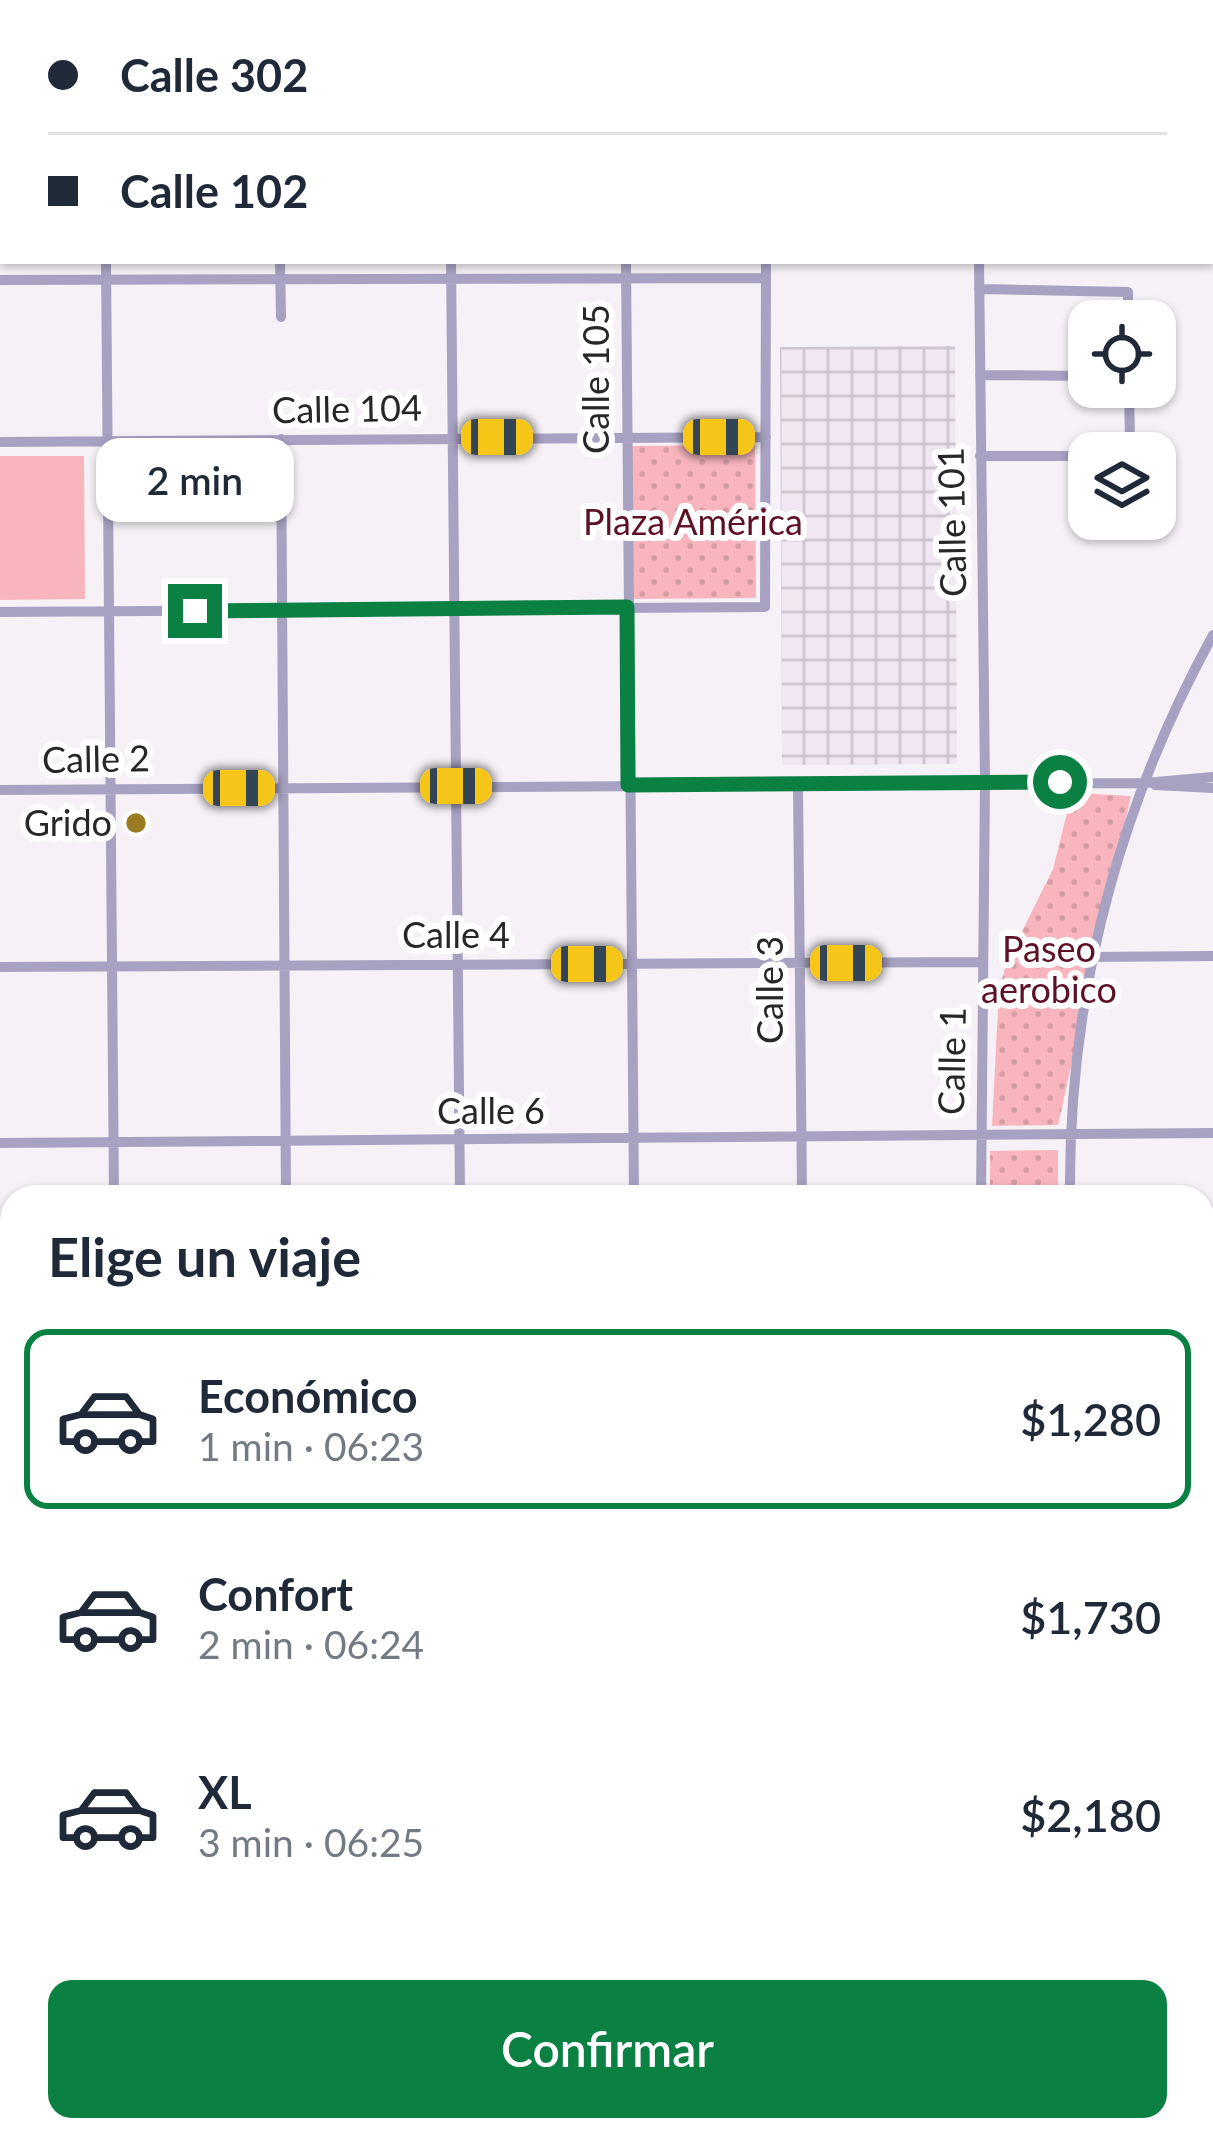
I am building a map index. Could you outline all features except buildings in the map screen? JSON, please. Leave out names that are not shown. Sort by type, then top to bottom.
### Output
[{"type":"street","points":[[106,264],[115,1185]]},
{"type":"street","points":[[280,264],[281,317]]},
{"type":"street","points":[[452,264],[460,1185]]},
{"type":"street","name":"Calle 105","points":[[626,264],[634,1185]]},
{"type":"street","points":[[0,612],[765,607],[766,264]]},
{"type":"street","name":"Calle 101","points":[[979,264],[985,782]]},
{"type":"street","points":[[0,280],[766,278]]},
{"type":"street","points":[[979,289],[1128,292],[1128,300]]},
{"type":"street","points":[[980,374],[1068,376]]},
{"type":"street","name":"Calle 104","points":[[0,442],[766,437]]},
{"type":"street","points":[[281,440],[286,1185]]},
{"type":"street","points":[[980,455],[1068,456]]},
{"type":"street","points":[[1070,1185],[1075,1046],[1089,957],[1145,783],[1213,635]]},
{"type":"street","points":[[1145,783],[1213,777]]},
{"type":"street","name":"Calle 1","points":[[981,1185],[985,782]]},
{"type":"street","name":"Calle 3","points":[[798,783],[802,1185]]},
{"type":"street","points":[[1145,783],[1213,788]]},
{"type":"street","name":"Calle 2","points":[[0,790],[1145,783]]},
{"type":"street","points":[[1089,957],[1213,956]]},
{"type":"street","name":"Calle 4","points":[[0,967],[983,962]]},
{"type":"street","name":"Calle 6","points":[[0,1143],[1213,1133]]},
{"type":"shaded area","points":[[955,346],[957,764],[782,765],[780,347]]},
{"type":"green space","name":"Plaza América","points":[[755,445],[756,598],[630,599],[629,446]]},
{"type":"green space","points":[[0,456],[84,456],[85,599],[0,600]]},
{"type":"green space","name":"Paseo aerobico","points":[[1078,793],[1131,796],[1058,1125],[992,1126],[999,989],[1007,962],[1053,869],[1071,797]]},
{"type":"green space","points":[[1058,1150],[1058,1185],[990,1185],[990,1151]]},
{"type":"place","name":"Grido","points":[[136,823]]},
{"type":"route","points":[[195,611],[627,607],[628,785],[1060,782]]}]
